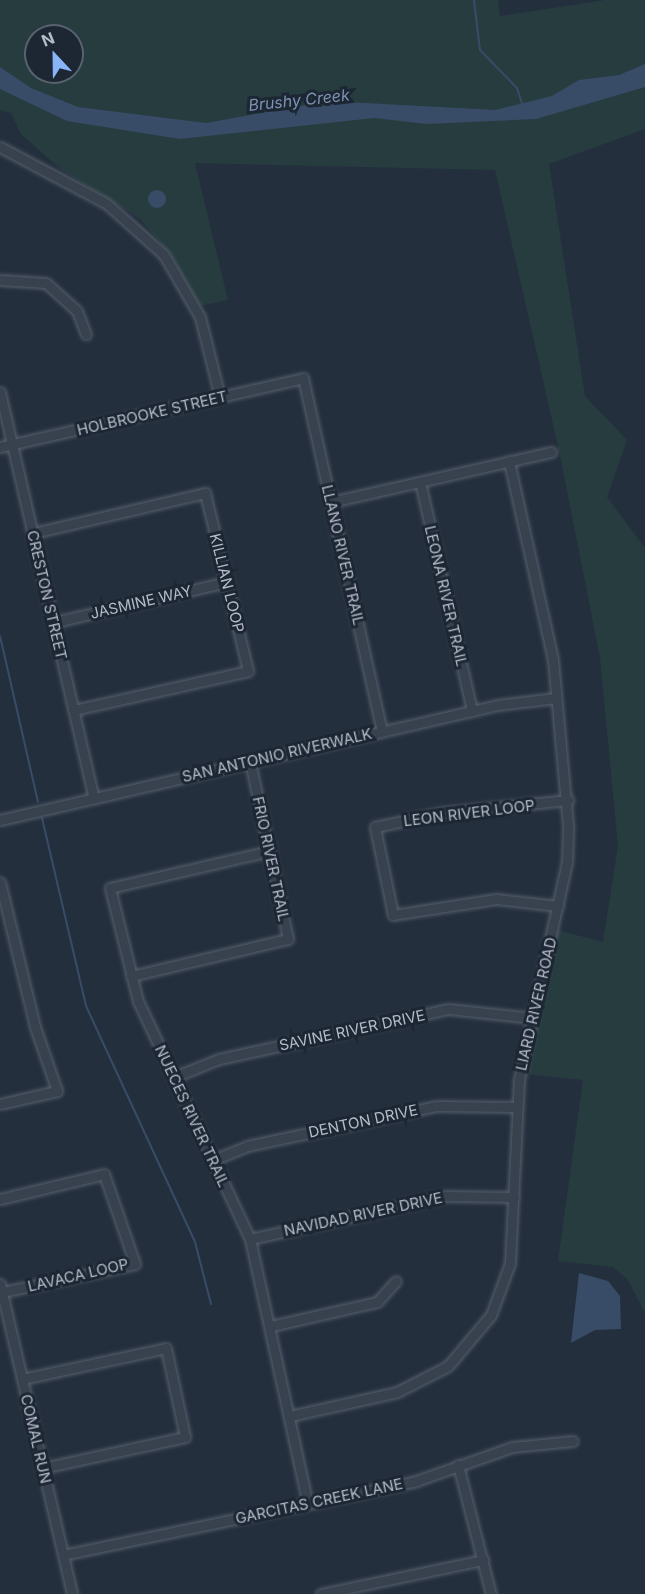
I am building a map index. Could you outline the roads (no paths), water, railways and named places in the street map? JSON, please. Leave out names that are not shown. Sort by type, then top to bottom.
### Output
[{"type":"street","points":[[0,147],[107,204],[164,255],[200,317],[220,397]]},
{"type":"street","points":[[0,280],[46,284],[77,311],[86,334]]},
{"type":"street","name":"HOLBROOKE STREET","points":[[0,447],[303,378]]},
{"type":"street","name":"LLANO RIVER TRAIL","points":[[303,378],[382,731]]},
{"type":"street","name":"CRESTON STREET","points":[[0,392],[94,798]]},
{"type":"street","points":[[332,502],[551,452]]},
{"type":"street","name":"LIARD RIVER ROAD","points":[[290,1416],[397,1392],[422,1382],[466,1349],[491,1315],[505,1283],[514,1197],[517,1107],[533,1018],[567,862],[568,800],[546,626],[509,461]]},
{"type":"street","name":"LEONA RIVER TRAIL","points":[[420,482],[472,711]]},
{"type":"street","name":"KILLIAN LOOP","points":[[33,533],[205,493],[248,671],[73,710]]},
{"type":"street","name":"JASMINE WAY","points":[[55,622],[227,582]]},
{"type":"street","name":"SAN ANTONIO RIVERWALK","points":[[0,820],[472,711],[556,698]]},
{"type":"street","name":"FRIO RIVER TRAIL","points":[[131,976],[288,939],[250,762]]},
{"type":"street","name":"LEON RIVER LOOP","points":[[558,906],[496,899],[393,915],[375,827],[440,813],[568,800]]},
{"type":"street","name":"NUECES RIVER TRAIL","points":[[270,851],[110,888],[131,976],[174,1077],[249,1239],[271,1326],[308,1504]]},
{"type":"street","points":[[0,882],[35,1027],[57,1091],[0,1104]]},
{"type":"street","name":"SAVINE RIVER DRIVE","points":[[174,1077],[219,1059],[450,1009],[533,1018]]},
{"type":"street","name":"DENTON DRIVE","points":[[213,1160],[247,1146],[436,1106],[517,1107]]},
{"type":"street","name":"LAVACA LOOP","points":[[0,1198],[104,1174],[135,1264],[1,1288]]},
{"type":"street","name":"NAVIDAD RIVER DRIVE","points":[[249,1239],[446,1196],[514,1197]]},
{"type":"street","points":[[271,1326],[377,1302],[396,1281]]},
{"type":"street","name":"COMAL RUN","points":[[1,1288],[72,1594]]},
{"type":"street","points":[[22,1379],[166,1348],[185,1437],[43,1468]]},
{"type":"street","name":"GARCITAS CREEK LANE","points":[[63,1556],[416,1481],[512,1447],[573,1441]]},
{"type":"street","points":[[458,1465],[491,1594]]},
{"type":"street","points":[[321,1594],[483,1560]]},
{"type":"water","points":[[645,64],[645,87],[536,119],[427,124],[374,118],[180,139],[67,121],[0,89],[0,67],[31,88],[78,107],[206,123],[328,101],[495,110],[552,96],[579,80],[619,75]]},
{"type":"water","points":[[153,190],[161,190],[166,195],[164,206],[153,208],[148,203],[148,195]]},
{"type":"water","points":[[579,1273],[608,1281],[620,1296],[621,1329],[595,1330],[571,1343]]},
{"type":"waterway","points":[[474,0],[480,50],[517,88],[522,103]]},
{"type":"waterway","points":[[0,636],[38,802]]},
{"type":"waterway","points":[[42,818],[86,1006],[195,1242],[211,1304]]},
{"type":"water label","name":"Brushy Creek","points":[[299,100]]}]
